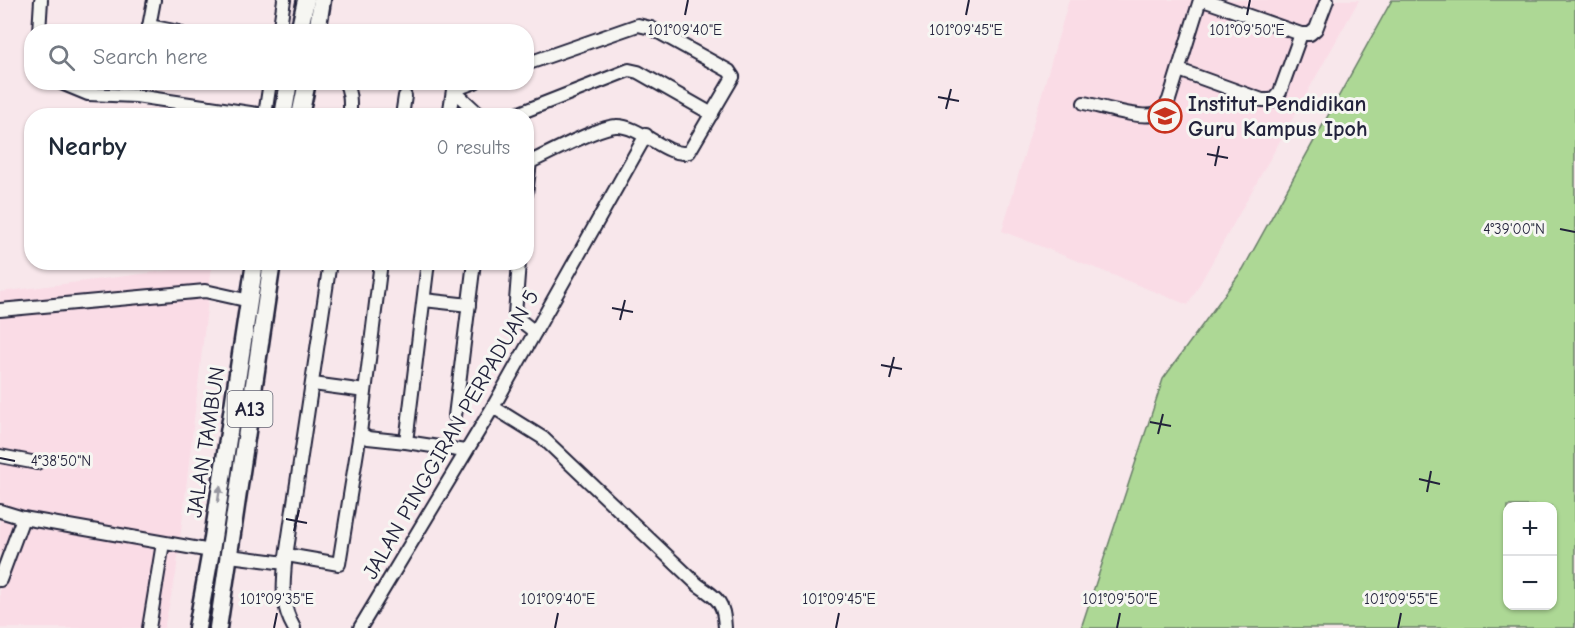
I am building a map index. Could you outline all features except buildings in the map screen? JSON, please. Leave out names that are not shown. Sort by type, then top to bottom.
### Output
[{"type":"main road","points":[[301,24],[306,0]]},
{"type":"main road","points":[[318,24],[322,0]]},
{"type":"main road","points":[[284,108],[287,90]]},
{"type":"main road","points":[[302,108],[305,90]]},
{"type":"main road","name":"JALAN TAMBUN","points":[[198,628],[254,270]]},
{"type":"main road","points":[[260,345],[258,311],[250,301],[262,296],[269,270]]},
{"type":"main road","name":"JALAN TAMBUN","points":[[218,628],[270,270]]},
{"type":"main road","points":[[211,551],[223,538],[228,526],[233,489],[248,423]]},
{"type":"main road","points":[[198,628],[215,561],[219,557],[230,556]]},
{"type":"street","points":[[40,24],[41,0]]},
{"type":"street","points":[[150,24],[154,0]]},
{"type":"street","points":[[280,24],[284,0]]},
{"type":"street","points":[[1083,103],[1142,116],[1157,114],[1169,100],[1202,0],[1301,34],[1310,34],[1316,29],[1327,0]]},
{"type":"street","points":[[534,61],[638,24],[644,25],[732,73],[733,77],[689,152],[676,153],[646,135],[624,126],[608,127],[534,158]]},
{"type":"street","points":[[1179,70],[1262,100],[1273,100],[1280,92],[1301,34]]},
{"type":"street","points":[[532,108],[629,70],[638,72],[712,114]]},
{"type":"street","points":[[78,90],[88,94],[136,96],[219,108]]},
{"type":"street","points":[[136,96],[137,90]]},
{"type":"street","points":[[268,108],[270,90]]},
{"type":"street","points":[[349,90],[350,108]]},
{"type":"street","points":[[450,108],[453,90]]},
{"type":"street","points":[[453,90],[472,108]]},
{"type":"street","points":[[403,108],[405,96]]},
{"type":"street","name":"JALAN PINGGIRAN PERPADUAN 5","points":[[360,628],[493,407],[646,135]]},
{"type":"street","points":[[294,628],[285,613],[283,593],[286,559],[329,270]]},
{"type":"street","points":[[230,556],[339,564],[360,433],[380,270]]},
{"type":"street","points":[[406,442],[427,270]]},
{"type":"street","points":[[455,416],[473,270]]},
{"type":"street","points":[[518,270],[515,314],[535,332]]},
{"type":"street","points":[[0,310],[205,291],[250,301]]},
{"type":"street","points":[[424,300],[469,305]]},
{"type":"street","points":[[313,384],[365,391]]},
{"type":"street","points":[[493,407],[543,438],[698,585],[714,596],[723,605],[725,628]]},
{"type":"street","points":[[360,433],[368,438],[465,451]]},
{"type":"street","points":[[0,456],[37,464]]},
{"type":"street","points":[[0,512],[211,551]]},
{"type":"street","points":[[0,579],[23,518]]},
{"type":"street","points":[[149,628],[163,543]]},
{"type":"shaded area","name":"Institut Pendidikan Guru Kampus Ipoh","points":[[1069,0],[1359,0],[1188,305],[1002,231]]},
{"type":"shaded area","points":[[173,270],[211,270],[176,574],[164,628],[0,628],[0,292]]},
{"type":"green space","points":[[1392,0],[1575,0],[1575,628],[1081,628],[1163,379],[1243,269]]},
{"type":"place","name":"Institut Pendidikan Guru Kampus Ipoh","points":[[1165,116]]}]
